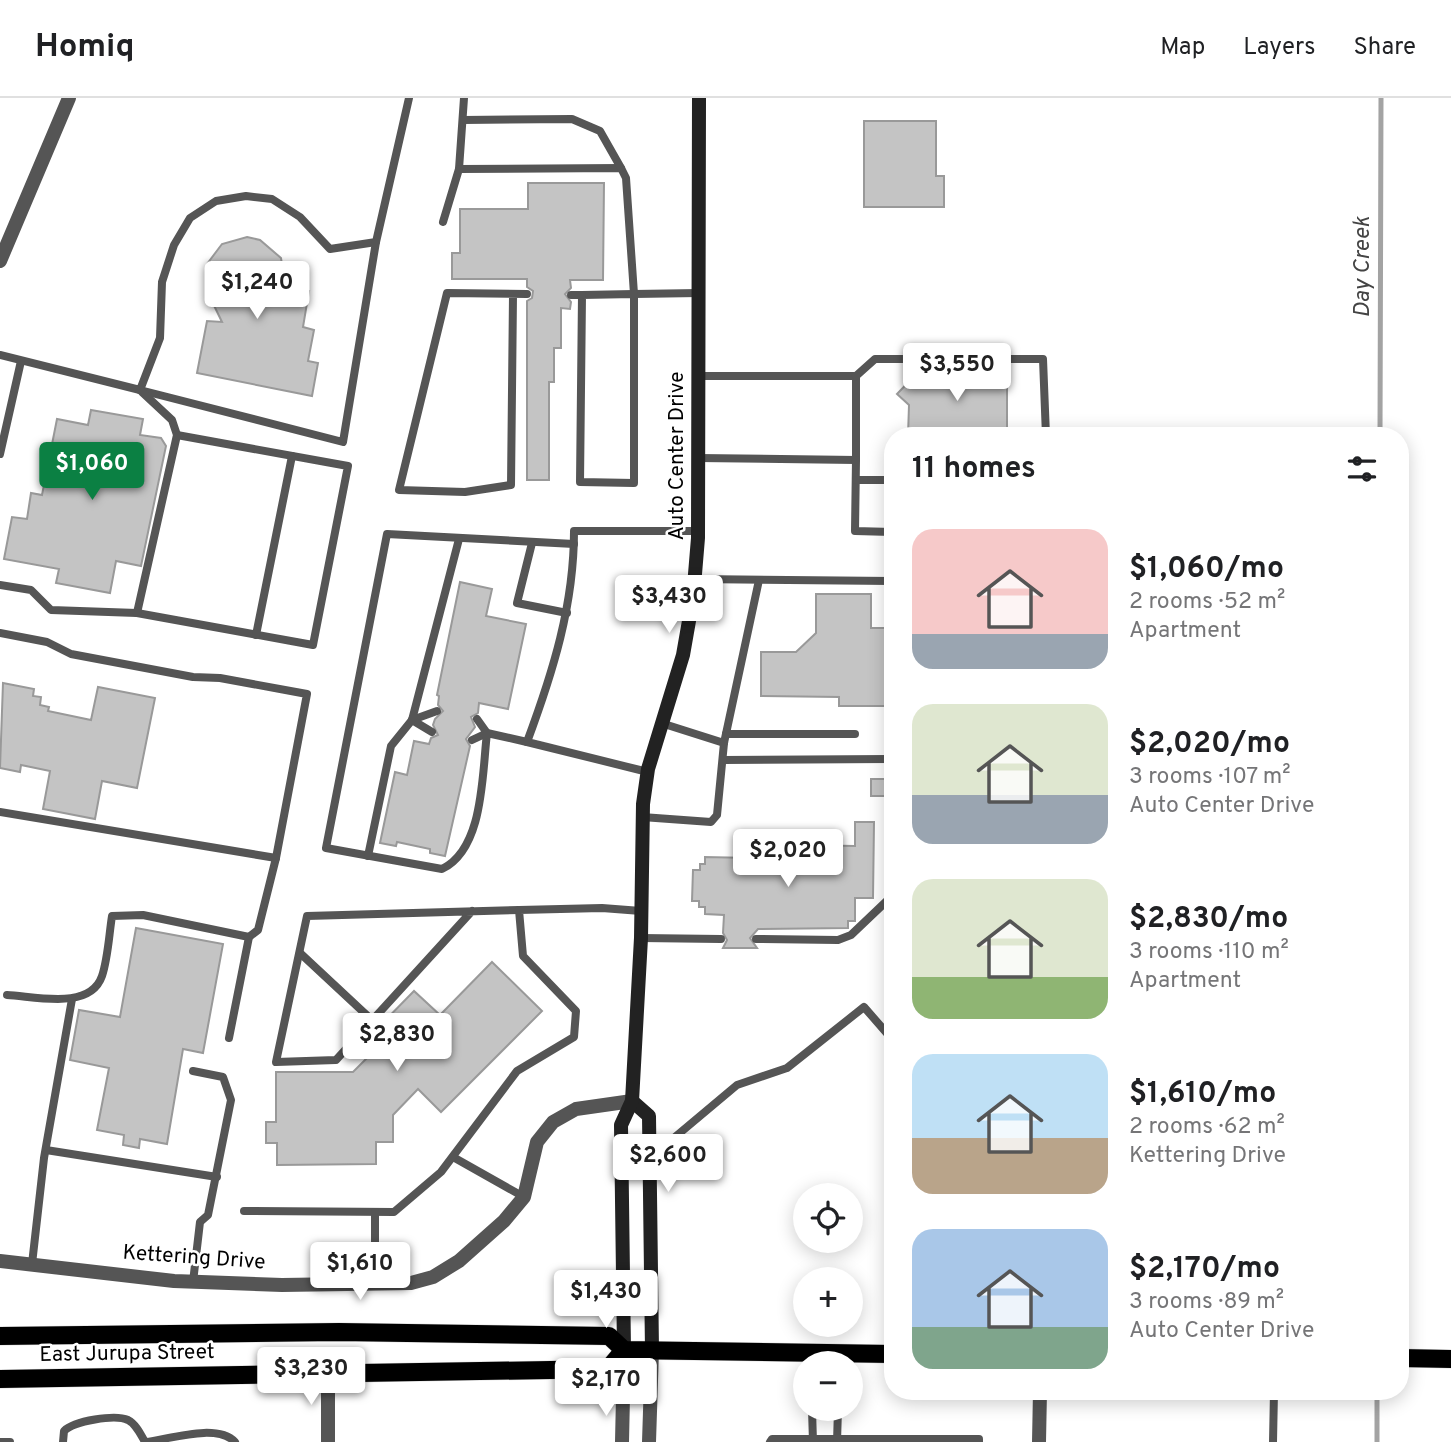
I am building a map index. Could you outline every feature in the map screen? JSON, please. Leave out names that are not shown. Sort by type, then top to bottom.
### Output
[{"type":"main road","name":"East Jurupa Street","points":[[0,1336],[340,1332],[608,1336],[624,1350],[793,1357]]},
{"type":"main road","name":"East Jurupa Street","points":[[0,1379],[608,1369],[624,1350]]},
{"type":"main road","name":"East Jurupa Street","points":[[863,1356],[884,1355]]},
{"type":"main road","points":[[1409,1359],[1451,1359]]},
{"type":"street","points":[[0,261],[69,98]]},
{"type":"street","name":"Auto Center Drive","points":[[622,1442],[624,1350],[621,1125],[632,1101],[641,938],[642,817],[648,772],[660,723],[683,655],[695,579],[698,531],[699,98]]},
{"type":"street","points":[[632,1101],[649,1116],[652,1350],[649,1442]]},
{"type":"street","name":"Kettering Drive","points":[[0,1261],[193,1282],[375,1285],[411,1283],[433,1277],[483,1243],[524,1197],[537,1142],[554,1122],[576,1109],[632,1101]]},
{"type":"street","points":[[328,1372],[328,1442]]},
{"type":"street","points":[[1039,1442],[1040,1400]]},
{"type":"lane","points":[[0,355],[343,442],[376,242],[409,98]]},
{"type":"lane","points":[[443,222],[459,169],[464,98]]},
{"type":"lane","points":[[463,120],[572,119],[600,131],[626,178],[634,294],[634,483],[580,482],[582,295]]},
{"type":"lane","points":[[459,169],[621,168]]},
{"type":"lane","points":[[140,390],[160,338],[162,282],[174,245],[190,218],[216,201],[246,196],[272,199],[300,217],[330,249],[376,242]]},
{"type":"lane","points":[[513,295],[511,485],[465,492],[399,490],[447,293],[527,294]]},
{"type":"lane","points":[[571,295],[699,293]]},
{"type":"lane","points":[[698,376],[856,376],[874,359],[1043,359],[1046,427]]},
{"type":"lane","points":[[0,454],[20,361]]},
{"type":"lane","points":[[856,376],[856,531],[884,532]]},
{"type":"lane","points":[[137,613],[177,435],[172,420],[140,390]]},
{"type":"lane","points":[[0,585],[31,590],[51,610],[137,613],[313,645],[348,466],[177,435]]},
{"type":"lane","points":[[256,635],[292,456]]},
{"type":"lane","points":[[698,458],[856,460]]},
{"type":"lane","points":[[856,480],[884,480]]},
{"type":"lane","points":[[527,742],[544,697],[567,613],[574,572],[574,531],[698,531]]},
{"type":"lane","points":[[477,719],[487,733],[474,832],[453,864],[442,869],[326,848],[387,534],[574,544]]},
{"type":"lane","points":[[368,856],[391,746],[412,720],[459,539]]},
{"type":"lane","points":[[532,542],[517,603],[567,613]]},
{"type":"lane","points":[[695,579],[884,581]]},
{"type":"lane","points":[[642,817],[711,822],[717,815],[725,738],[759,580]]},
{"type":"lane","points":[[0,633],[47,642],[71,654],[193,677],[220,678],[307,694],[276,858],[258,930],[249,937],[229,1038]]},
{"type":"lane","points":[[412,720],[436,711]]},
{"type":"lane","points":[[412,720],[432,732]]},
{"type":"lane","points":[[660,723],[725,738],[855,734]]},
{"type":"lane","points":[[472,740],[487,733],[648,772]]},
{"type":"lane","points":[[723,760],[884,759]]},
{"type":"lane","points":[[0,812],[276,858]]},
{"type":"lane","points":[[756,939],[838,940],[851,935],[884,904]]},
{"type":"lane","points":[[472,911],[335,1060],[276,1062],[307,916],[472,911],[602,908],[640,911]]},
{"type":"lane","points":[[244,1211],[394,1212],[441,1172],[517,1071],[574,1037],[576,1011],[523,956],[519,910]]},
{"type":"lane","points":[[7,995],[72,999],[91,992],[102,978],[112,916],[143,915],[249,937]]},
{"type":"lane","points":[[641,938],[721,939]]},
{"type":"lane","points":[[300,953],[373,1021]]},
{"type":"lane","points":[[32,1264],[46,1150],[72,999]]},
{"type":"lane","points":[[675,1136],[737,1085],[787,1068],[864,1007],[884,1030]]},
{"type":"lane","points":[[193,1071],[223,1077],[231,1100],[208,1215],[200,1222],[193,1282]]},
{"type":"lane","points":[[46,1150],[217,1178]]},
{"type":"lane","points":[[453,1157],[524,1197]]},
{"type":"lane","points":[[375,1212],[375,1285]]},
{"type":"lane","points":[[1273,1442],[1274,1400]]},
{"type":"lane","points":[[63,1442],[64,1431],[75,1423],[118,1418],[133,1424],[146,1442],[214,1433],[229,1436],[235,1442]]},
{"type":"lane","points":[[812,1421],[813,1441]]},
{"type":"lane","points":[[838,1421],[838,1441]]},
{"type":"lane","points":[[770,1442],[772,1439],[979,1439],[979,1442]]},
{"type":"lane","points":[[0,1441],[10,1442]]},
{"type":"building","points":[[864,121],[936,121],[936,176],[944,176],[944,207],[864,207]]},
{"type":"building","points":[[528,183],[604,183],[603,280],[570,280],[571,288],[565,294],[571,302],[570,309],[561,308],[561,348],[554,348],[554,382],[549,382],[549,480],[527,480],[527,301],[532,298],[533,291],[527,287],[527,279],[452,279],[452,253],[460,253],[460,209],[528,209]]},
{"type":"building","points":[[247,237],[260,240],[281,258],[285,285],[309,291],[303,327],[314,330],[308,361],[318,363],[312,396],[197,373],[207,321],[222,322],[206,289],[207,264],[222,244]]},
{"type":"building","points":[[921,369],[1007,369],[1007,427],[908,427],[909,405],[897,394]]},
{"type":"building","points":[[91,410],[143,419],[140,435],[161,438],[166,446],[141,566],[116,561],[110,593],[56,583],[59,569],[4,559],[12,517],[27,519],[31,493],[42,495],[57,419],[88,425]]},
{"type":"building","points":[[460,582],[492,589],[486,616],[526,624],[508,709],[479,703],[478,713],[471,717],[475,727],[466,739],[470,746],[445,856],[430,853],[430,849],[397,842],[396,846],[380,843],[395,772],[407,775],[414,741],[429,744],[431,738],[438,735],[433,725],[443,711],[438,705],[437,695]]},
{"type":"building","points":[[816,594],[871,594],[871,628],[884,628],[884,706],[839,706],[839,697],[761,696],[761,652],[796,652],[816,633]]},
{"type":"building","points":[[3,683],[34,689],[33,696],[41,697],[40,705],[49,707],[48,711],[91,720],[98,687],[155,698],[137,788],[102,781],[95,819],[43,809],[50,771],[21,765],[20,772],[0,768]]},
{"type":"building","points":[[871,779],[884,779],[884,796],[871,796]]},
{"type":"building","points":[[855,822],[874,822],[873,898],[855,898],[855,921],[848,921],[848,928],[758,929],[750,938],[757,948],[723,948],[727,940],[723,933],[724,915],[705,914],[705,907],[699,907],[699,901],[692,901],[693,870],[700,870],[700,864],[705,864],[705,857],[800,859],[800,845],[855,846]]},
{"type":"building","points":[[136,928],[223,944],[203,1053],[183,1049],[167,1144],[140,1139],[139,1148],[123,1145],[124,1135],[97,1130],[109,1068],[70,1060],[79,1010],[120,1017]]},
{"type":"building","points":[[492,962],[542,1011],[441,1112],[418,1089],[393,1115],[393,1142],[376,1142],[376,1164],[277,1165],[277,1143],[266,1143],[266,1122],[276,1122],[276,1072],[353,1072],[376,1049],[366,1040],[414,991],[440,1015]]},
{"type":"waterway","name":"Day Creek","points":[[1380,427],[1381,98]]},
{"type":"waterway","name":"Day Creek","points":[[1377,1400],[1377,1442]]}]
